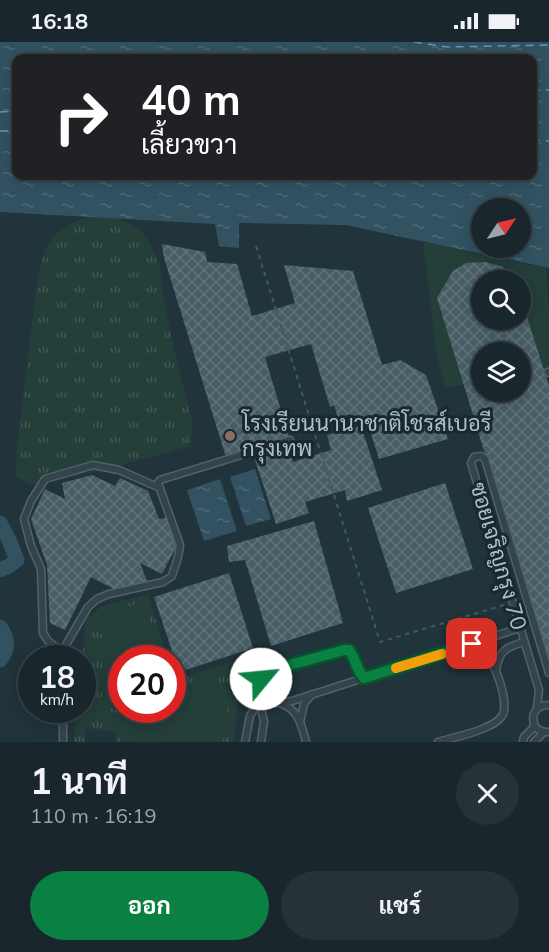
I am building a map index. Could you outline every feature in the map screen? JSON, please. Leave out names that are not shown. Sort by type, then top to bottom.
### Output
[{"type":"lane","points":[[66,645],[88,607],[97,599],[162,582],[172,576],[180,545],[158,483],[161,478],[290,440]]},
{"type":"lane","name":"ซอยเจริญกรุง 70","points":[[535,726],[533,716],[537,708],[539,690],[471,463],[474,457],[481,456],[484,459],[549,673]]},
{"type":"lane","points":[[51,645],[43,633],[41,569],[31,546],[24,519],[31,501],[45,479],[93,465],[119,470],[160,488]]},
{"type":"lane","points":[[513,603],[527,598]]},
{"type":"lane","points":[[280,703],[520,628]]},
{"type":"lane","points":[[496,670],[501,654],[507,648],[524,642]]},
{"type":"lane","points":[[438,742],[495,723],[502,717],[505,710],[496,670],[491,659],[483,652],[470,648],[458,649]]},
{"type":"lane","points":[[261,742],[264,721],[259,701],[263,674],[349,650],[353,655],[358,672],[364,678]]},
{"type":"lane","points":[[300,722],[304,704],[312,694]]},
{"type":"lane","points":[[259,701],[280,703],[295,712],[306,742]]},
{"type":"lane","points":[[245,742],[250,716],[259,701]]},
{"type":"lane","points":[[537,708],[549,705]]},
{"type":"lane","points":[[63,723],[63,742]]},
{"type":"lane","points":[[523,742],[524,737],[535,726],[546,732]]},
{"type":"lane","points":[[534,742],[546,732]]},
{"type":"path","points":[[256,246],[380,642],[513,603]]},
{"type":"green space","points":[[113,217],[141,231],[149,241],[160,264],[171,336],[193,425],[190,446],[111,468],[31,484],[16,477],[17,445],[37,281],[45,249],[56,234],[82,219]]},
{"type":"green space","points":[[423,242],[471,252],[471,258],[499,258],[546,268],[549,377],[531,379],[531,342],[471,342],[471,385],[446,387],[437,359]]},
{"type":"green space","points":[[148,594],[163,645],[108,645],[108,723],[186,723],[186,676],[242,659],[234,742],[116,742],[116,732],[86,728],[85,742],[74,742],[76,723],[96,723],[96,645],[83,645],[86,621],[100,607]]},
{"type":"green space","points":[[143,602],[157,645],[108,645],[108,654],[96,617]]},
{"type":"green space","points":[[186,688],[229,693],[223,742],[124,742],[126,723],[186,723]]},
{"type":"water","points":[[0,42],[549,42],[549,268],[502,258],[531,258],[531,198],[471,198],[471,252],[345,225],[239,223],[239,248],[219,246],[215,224],[0,212]]},
{"type":"water","points":[[255,469],[271,519],[246,526],[230,477]]},
{"type":"water","points":[[220,479],[237,531],[204,541],[187,490]]},
{"type":"building","points":[[162,244],[205,252],[207,262],[237,264],[252,316],[295,303],[284,265],[353,271],[382,365],[400,360],[426,375],[448,439],[379,459],[367,421],[353,424],[350,414],[338,418],[334,405],[330,407],[311,344],[265,357],[289,437],[226,457],[164,258]]},
{"type":"building","points":[[485,262],[503,267],[506,270],[471,270],[471,330],[531,330],[549,386],[549,662],[437,298],[453,271],[466,263]]},
{"type":"building","points":[[361,426],[382,490],[347,501],[345,490],[305,502],[309,513],[276,524],[255,460],[289,449],[293,462],[331,450],[327,435]]},
{"type":"building","points":[[92,475],[115,486],[120,478],[148,491],[159,519],[167,518],[177,545],[162,574],[140,563],[147,581],[116,590],[91,577],[65,630],[50,623],[47,565],[31,519],[45,489],[65,499],[62,483]]},
{"type":"building","points":[[445,483],[473,569],[396,593],[368,508]]},
{"type":"building","points":[[314,521],[343,623],[271,646],[245,560],[229,562],[227,546]]},
{"type":"building","points":[[229,573],[253,648],[186,670],[186,645],[170,645],[154,597]]},
{"type":"waterway","points":[[0,523],[17,560],[0,570]]},
{"type":"waterway","points":[[0,627],[5,635],[6,644],[5,652],[0,660]]},
{"type":"ferry route","points":[[414,42],[447,47],[549,45]]},
{"type":"ferry route","points":[[537,90],[549,90]]},
{"type":"ferry route","points":[[0,112],[12,111]]},
{"type":"ferry route","points":[[0,131],[12,131]]},
{"type":"ferry route","points":[[537,140],[549,141]]},
{"type":"slow traffic","points":[[396,668],[442,654]]},
{"type":"place","name":"โรงเรียนนานาชาติโชรส์เบอรี กรุงเทพ","points":[[230,436]]},
{"type":"route","points":[[261,679],[268,671],[344,650],[349,650],[353,655],[358,672],[364,678],[472,644]]}]
